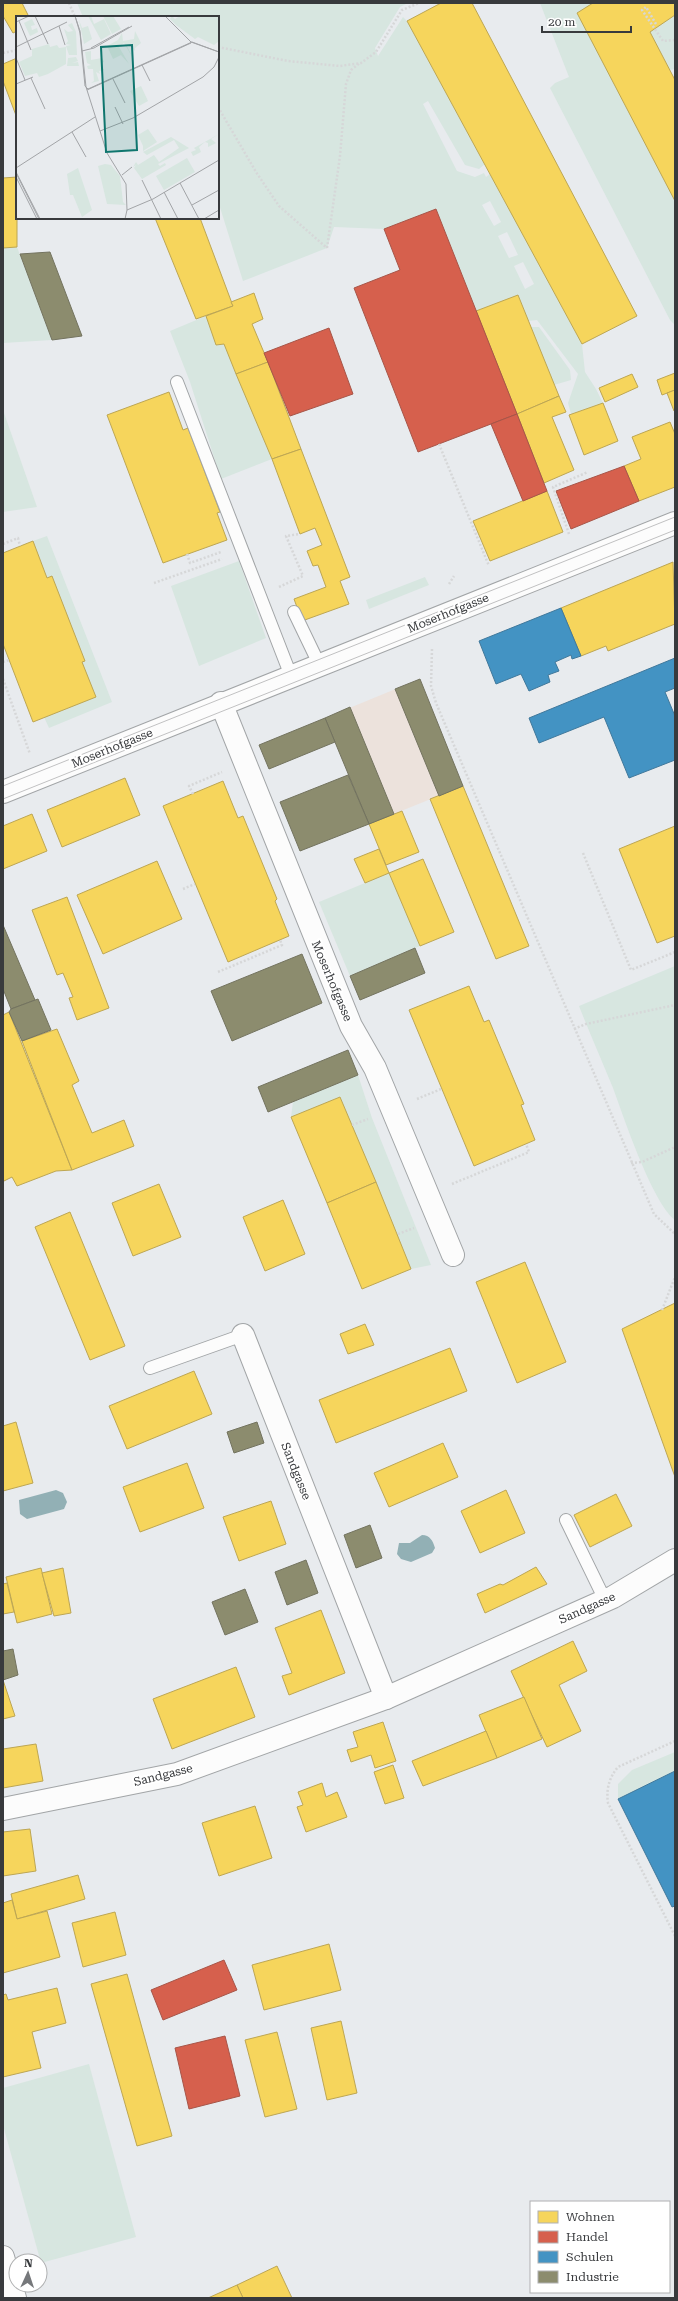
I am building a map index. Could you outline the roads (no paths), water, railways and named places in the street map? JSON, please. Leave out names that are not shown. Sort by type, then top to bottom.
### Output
[{"type":"street","name":"Moserhofgasse","points":[[3,792],[319,664],[675,523]]},
{"type":"street","name":"Moserhofgasse","points":[[222,703],[351,1026],[374,1068],[453,1255]]},
{"type":"street","name":"Sandgasse","points":[[243,1335],[386,1698]]},
{"type":"street","name":"Sandgasse","points":[[3,1809],[177,1774],[386,1698],[605,1600],[675,1560]]},
{"type":"street","points":[[3,2257],[15,2298]]},
{"type":"lane","points":[[177,382],[220,489],[241,552],[291,676]]},
{"type":"lane","points":[[294,612],[319,664]]},
{"type":"lane","name":"Sandgasse","points":[[150,1368],[243,1335]]},
{"type":"lane","points":[[566,1520],[605,1600]]},
{"type":"water","points":[[56,1490],[63,1493],[67,1502],[64,1509],[27,1519],[20,1514],[19,1500]]},
{"type":"water","points":[[422,1535],[429,1537],[432,1541],[435,1548],[432,1553],[411,1562],[401,1559],[397,1554],[399,1543],[410,1543]]},
{"type":"tram line","points":[[3,786],[675,517]]},
{"type":"tram line","points":[[3,799],[675,530]]}]
